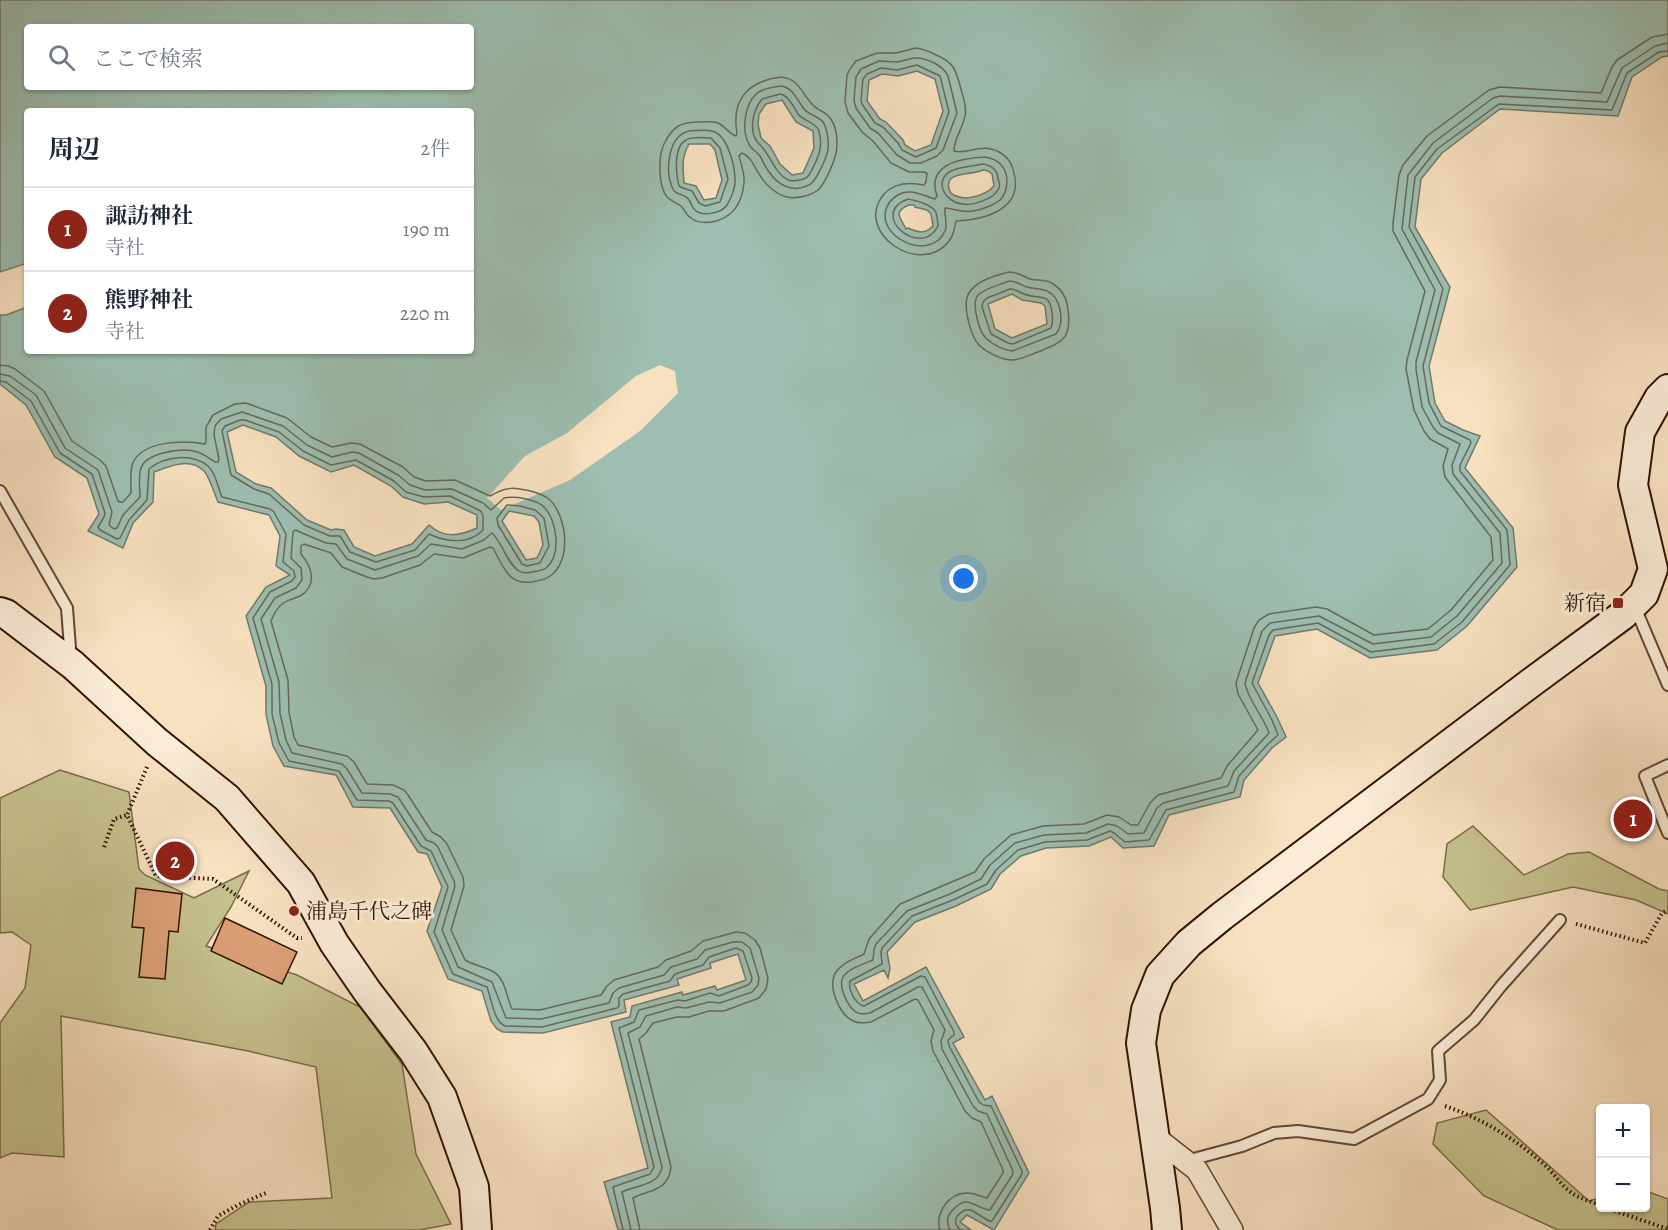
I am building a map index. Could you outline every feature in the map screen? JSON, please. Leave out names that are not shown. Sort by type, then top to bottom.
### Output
[{"type":"street","points":[[1167,1230],[1166,1208],[1141,1043],[1146,1010],[1160,975],[1189,943],[1222,916],[1623,615],[1644,594],[1661,563],[1633,485],[1640,432],[1659,398],[1668,389]]},
{"type":"street","points":[[0,612],[6,614],[64,658],[158,742],[227,798],[301,883],[334,943],[413,1051],[442,1097],[474,1187],[477,1230]]},
{"type":"street","points":[[1155,1137],[1197,1170],[1232,1230]]},
{"type":"lane","points":[[0,491],[67,608],[70,648],[64,658]]},
{"type":"lane","points":[[1634,605],[1668,684]]},
{"type":"lane","points":[[1668,765],[1645,776],[1668,833]]},
{"type":"lane","points":[[1186,1161],[1242,1146],[1274,1133],[1298,1131],[1354,1139],[1428,1100],[1440,1080],[1438,1051],[1474,1020],[1560,920]]},
{"type":"path","points":[[158,742],[127,815],[156,876],[213,879],[297,938],[334,943]]},
{"type":"path","points":[[104,847],[114,819],[127,815]]},
{"type":"path","points":[[1560,920],[1646,943],[1662,913],[1668,910]]},
{"type":"path","points":[[1428,1100],[1460,1111],[1504,1134],[1549,1168],[1568,1190],[1580,1198],[1596,1204]]},
{"type":"path","points":[[210,1230],[218,1216],[268,1192]]},
{"type":"path","points":[[1617,1212],[1668,1230]]},
{"type":"shaded area","points":[[60,770],[129,792],[139,869],[145,875],[194,898],[249,871],[231,907],[206,946],[297,975],[360,1007],[402,1064],[416,1154],[451,1224],[420,1230],[215,1230],[216,1224],[249,1202],[332,1198],[316,1067],[248,1051],[61,1016],[64,1157],[12,1153],[0,1158],[0,1023],[25,988],[31,945],[12,932],[0,933],[0,798]]},
{"type":"shaded area","points":[[1473,826],[1524,875],[1568,854],[1589,852],[1659,889],[1668,891],[1668,914],[1636,900],[1573,887],[1470,910],[1443,877],[1447,844]]},
{"type":"shaded area","points":[[1486,1110],[1589,1201],[1596,1199],[1596,1212],[1650,1212],[1650,1192],[1668,1199],[1668,1230],[1558,1230],[1484,1196],[1433,1144],[1437,1123]]},
{"type":"water","points":[[0,0],[1668,0],[1668,56],[1662,57],[1632,77],[1618,116],[1500,109],[1442,153],[1421,179],[1415,227],[1450,287],[1429,366],[1435,403],[1445,421],[1480,436],[1465,468],[1513,528],[1517,567],[1467,626],[1437,650],[1370,658],[1317,629],[1275,636],[1258,683],[1286,737],[1272,748],[1244,780],[1240,797],[1169,815],[1154,846],[1123,848],[1111,837],[1089,846],[1046,848],[1021,856],[1000,874],[991,889],[915,922],[887,952],[890,968],[888,978],[884,970],[854,984],[863,1001],[926,967],[964,1037],[953,1043],[985,1100],[992,1096],[1029,1173],[994,1230],[967,1215],[960,1222],[971,1230],[618,1230],[604,1182],[648,1168],[611,1022],[630,1017],[632,1006],[682,992],[683,995],[715,986],[717,990],[746,980],[738,954],[710,963],[711,968],[677,979],[679,985],[624,1000],[626,1012],[543,1033],[503,1032],[497,1029],[491,1021],[482,991],[448,979],[427,931],[442,887],[427,854],[418,852],[390,808],[353,807],[336,775],[284,766],[273,746],[266,714],[266,686],[246,616],[266,587],[290,575],[276,566],[280,536],[269,515],[218,502],[204,471],[192,464],[179,464],[154,472],[153,502],[133,523],[123,548],[88,531],[99,514],[87,478],[55,457],[26,405],[0,384],[0,315],[24,308],[24,354],[474,354],[474,108],[24,108],[24,264],[0,272]],"holes":[[[917,71],[935,79],[943,111],[931,145],[915,151],[905,145],[886,122],[880,119],[867,101],[869,80],[882,74],[898,76]],[[782,100],[796,122],[813,131],[814,148],[803,173],[792,175],[780,164],[770,146],[761,138],[758,124],[759,114],[766,104]],[[689,144],[710,144],[715,150],[722,180],[716,198],[704,200],[696,186],[684,183],[683,163]],[[983,170],[992,174],[994,186],[986,192],[971,197],[960,197],[949,189],[952,178]],[[914,205],[927,210],[931,214],[933,226],[922,232],[906,229],[899,216],[904,208]],[[1012,294],[1022,300],[1041,303],[1045,306],[1047,324],[1012,338],[995,329],[988,304]],[[243,425],[276,437],[299,456],[331,472],[354,465],[391,486],[403,497],[424,504],[448,502],[477,515],[477,528],[452,535],[429,525],[412,544],[375,556],[354,547],[344,530],[331,530],[307,520],[271,488],[256,484],[236,472],[227,432]],[[509,511],[534,516],[539,522],[543,545],[537,558],[526,560],[502,521]]]},
{"type":"pier","points":[[660,365],[675,371],[678,393],[640,431],[570,480],[501,510],[487,498],[525,456],[567,433],[636,376]]},
{"type":"building","points":[[136,888],[182,894],[178,932],[169,931],[165,979],[139,977],[144,928],[132,927]]},
{"type":"building","points":[[225,918],[297,952],[282,984],[211,951]]},
{"type":"place","name":"新宿","points":[[1618,603]]},
{"type":"place","name":"諏訪神社","points":[[1633,819]]},
{"type":"place","name":"熊野神社","points":[[175,861]]},
{"type":"place","name":"浦島千代之碑","points":[[294,911]]}]
